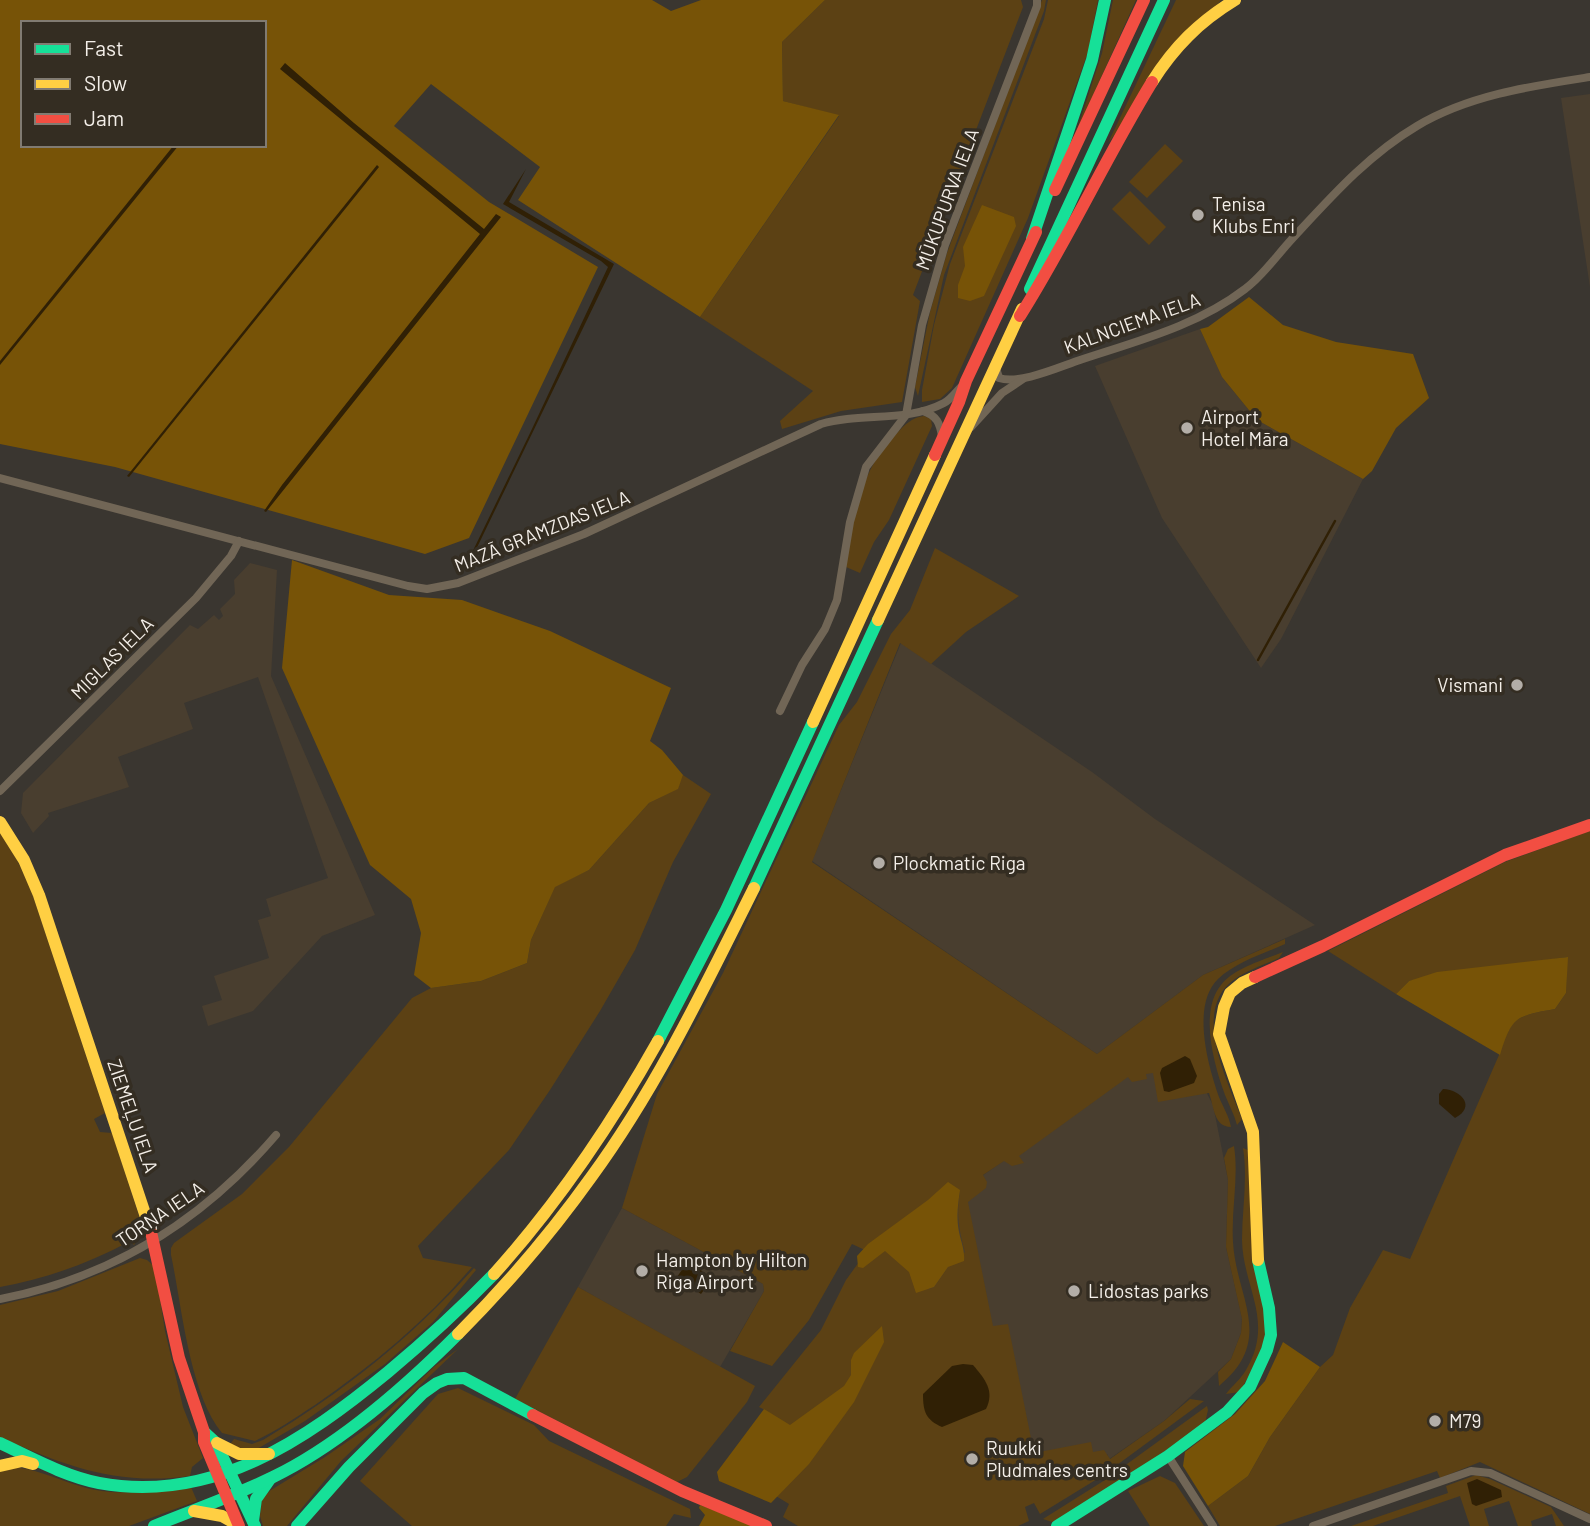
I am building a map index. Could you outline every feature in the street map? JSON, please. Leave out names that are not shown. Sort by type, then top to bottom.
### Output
[{"type":"main road","points":[[1032,239],[1092,60],[1105,0]]},
{"type":"main road","points":[[0,1443],[70,1476],[119,1485],[161,1484],[230,1473],[269,1454],[361,1394],[453,1316],[525,1237],[599,1136],[663,1028],[737,885],[942,440],[966,381],[1144,0]]},
{"type":"main road","points":[[154,1526],[273,1477],[364,1418],[428,1364],[520,1269],[593,1175],[642,1099],[707,983],[774,846],[1164,0]]},
{"type":"main road","points":[[1020,316],[1132,114],[1167,59],[1185,37],[1209,16],[1235,0]]},
{"type":"main road","name":"ZIEMEĻU IELA","points":[[0,822],[24,860],[39,895],[155,1242],[178,1358],[204,1432],[204,1442],[239,1525]]},
{"type":"main road","points":[[1057,1526],[1168,1456],[1238,1403],[1264,1361],[1271,1335],[1269,1308],[1256,1252],[1257,1195],[1253,1132],[1219,1034],[1224,1007],[1230,993],[1242,983],[1323,946],[1505,855],[1590,825]]},
{"type":"main road","points":[[297,1526],[349,1467],[423,1393],[435,1383],[464,1378],[623,1463],[685,1493],[738,1512],[766,1526]]},
{"type":"main road","name":"ZIEMEĻU IELA","points":[[204,1432],[216,1443],[254,1524]]},
{"type":"main road","points":[[216,1443],[239,1454],[269,1454]]},
{"type":"main road","points":[[0,1466],[22,1461],[54,1468]]},
{"type":"main road","points":[[254,1524],[256,1499],[273,1477]]},
{"type":"main road","points":[[194,1511],[219,1514],[239,1525]]},
{"type":"street","name":"MŪKUPURVA IELA","points":[[906,415],[922,325],[936,272],[1035,13],[1037,0]]},
{"type":"street","name":"KALNCIEMA IELA","points":[[965,435],[1002,393],[1026,378],[1155,335],[1202,316],[1228,301],[1248,287],[1353,173],[1418,125],[1445,111],[1482,98],[1590,77]]},
{"type":"street","points":[[996,368],[1002,380],[1026,378]]},
{"type":"street","name":"MAZĀ GRAMZDAS IELA","points":[[0,478],[408,586],[442,588],[584,534],[821,424],[858,416],[906,415],[923,411],[946,402],[966,381]]},
{"type":"street","points":[[923,411],[936,418],[941,426],[942,440]]},
{"type":"street","points":[[780,711],[802,665],[825,629],[837,600],[849,522],[866,467],[906,415]]},
{"type":"street","name":"MIGLAS IELA","points":[[0,791],[196,598],[231,556],[239,541]]},
{"type":"street","name":"TORŅA IELA","points":[[0,1299],[51,1287],[86,1275],[155,1242],[229,1186],[276,1135]]},
{"type":"street","points":[[1168,1456],[1213,1526]]},
{"type":"street","points":[[1313,1526],[1471,1471],[1490,1473],[1590,1519]]},
{"type":"shaded area","points":[[0,0],[652,0],[671,11],[701,0],[825,0],[782,42],[783,101],[839,115],[700,317],[518,200],[540,167],[431,84],[394,126],[489,202],[598,267],[469,538],[425,554],[115,467],[0,444]]},
{"type":"shaded area","points":[[825,0],[1021,0],[1023,7],[913,295],[920,301],[902,402],[841,411],[782,429],[780,421],[813,391],[700,317],[839,116],[783,101],[782,42]]},
{"type":"shaded area","points":[[1042,0],[1046,0],[1044,11],[944,275],[918,396],[915,387],[930,312],[947,253]]},
{"type":"shaded area","points":[[1048,0],[1098,0],[1088,52],[1028,218],[952,388],[940,399],[922,402],[934,325],[950,264],[1044,19]]},
{"type":"shaded area","points":[[1113,0],[1136,0],[1076,133],[1102,53]]},
{"type":"shaded area","points":[[1176,0],[1221,0],[1108,143]]},
{"type":"shaded area","points":[[285,63],[484,229],[496,214],[501,217],[266,512],[264,511],[282,485],[480,234],[280,69]]},
{"type":"shaded area","points":[[1590,94],[1590,287],[1561,98]]},
{"type":"shaded area","points":[[1165,144],[1183,161],[1147,198],[1129,182]]},
{"type":"shaded area","points":[[172,147],[177,147],[0,365],[0,361]]},
{"type":"shaded area","points":[[377,165],[379,167],[129,477],[127,476]]},
{"type":"shaded area","points":[[526,169],[509,202],[614,264],[469,564],[467,563],[608,267],[503,204]]},
{"type":"shaded area","points":[[1130,191],[1166,227],[1149,245],[1112,209]]},
{"type":"shaded area","points":[[982,205],[1014,217],[1016,226],[984,296],[970,301],[958,298],[958,285],[965,266],[963,247]]},
{"type":"shaded area","points":[[1249,297],[1283,325],[1336,342],[1413,354],[1429,398],[1396,428],[1372,471],[1363,479],[1257,420],[1222,377],[1200,329],[1208,327]]},
{"type":"shaded area","points":[[1200,329],[1222,377],[1257,420],[1363,479],[1281,639],[1261,668],[1162,518],[1095,366]]},
{"type":"shaded area","points":[[924,416],[931,419],[932,426],[889,520],[874,542],[860,573],[846,567],[855,513],[874,462],[903,427]]},
{"type":"shaded area","points":[[935,548],[1019,596],[966,632],[931,664],[900,643],[812,862],[1097,1054],[1203,975],[1285,939],[1285,944],[1225,973],[1210,990],[1205,1004],[1204,1036],[1207,1053],[1219,1097],[1231,1127],[1218,1120],[1209,1093],[1158,1102],[1153,1073],[1146,1074],[1147,1079],[1132,1082],[1128,1077],[1019,1156],[1024,1163],[1012,1166],[1004,1161],[983,1175],[987,1182],[986,1188],[968,1202],[993,1326],[1008,1324],[1034,1453],[1091,1442],[1093,1452],[1104,1450],[1110,1459],[1190,1399],[1204,1401],[1102,1476],[1040,1514],[1034,1503],[1025,1507],[1029,1521],[1018,1526],[798,1526],[783,1517],[789,1504],[725,1465],[765,1410],[759,1407],[821,1330],[846,1280],[867,1251],[852,1244],[809,1320],[772,1366],[730,1351],[764,1291],[763,1284],[622,1208],[657,1094],[723,973],[839,725],[857,702],[891,634],[910,610]],"holes":[[[960,1191],[959,1222],[965,1252],[948,1267],[934,1287],[929,1289]]]},
{"type":"shaded area","points":[[292,560],[389,595],[462,600],[550,631],[671,688],[650,741],[662,750],[683,775],[678,789],[649,803],[589,870],[555,887],[531,940],[527,963],[481,981],[431,988],[414,975],[421,933],[411,899],[370,865],[282,668]]},
{"type":"shaded area","points":[[250,563],[277,570],[271,676],[375,915],[322,936],[253,1011],[208,1026],[202,1006],[222,1000],[214,976],[269,958],[258,920],[271,916],[266,899],[328,878],[258,677],[184,703],[193,729],[118,757],[129,787],[48,813],[49,816],[33,833],[21,813],[23,793],[190,625],[198,629],[214,615],[219,620],[223,616],[220,609],[235,594],[234,580]]},
{"type":"shaded area","points":[[901,643],[1092,772],[1155,819],[1315,925],[1203,975],[1097,1054],[812,861]]},
{"type":"shaded area","points":[[683,775],[711,794],[673,862],[635,950],[600,1011],[509,1150],[418,1246],[423,1258],[472,1267],[437,1305],[398,1341],[315,1405],[255,1441],[222,1433],[211,1416],[194,1373],[171,1255],[174,1243],[242,1194],[289,1147],[412,998],[431,988],[481,981],[527,963],[531,940],[555,886],[589,870],[649,803],[677,789]]},
{"type":"shaded area","points":[[1590,831],[1590,1514],[1480,1462],[1440,1478],[1437,1471],[1275,1526],[1220,1526],[1208,1506],[1248,1476],[1270,1437],[1320,1367],[1333,1355],[1350,1308],[1383,1250],[1410,1259],[1512,1025],[1524,1016],[1555,1009],[1566,993],[1567,957],[1409,981],[1396,994],[1328,951],[1505,862]]},
{"type":"shaded area","points":[[0,832],[31,890],[105,1113],[94,1119],[100,1132],[112,1133],[141,1222],[142,1233],[134,1245],[130,1241],[67,1269],[0,1287]]},
{"type":"shaded area","points":[[1283,952],[1279,958],[1235,979],[1222,992],[1215,1008],[1216,1046],[1242,1119],[1237,1125],[1213,1054],[1210,1024],[1214,996],[1233,974]]},
{"type":"shaded area","points":[[1568,957],[1566,993],[1555,1009],[1517,1020],[1508,1032],[1500,1055],[1396,994],[1409,981],[1437,972]]},
{"type":"shaded area","points":[[1178,1038],[1213,1105],[1228,1180],[1226,1247],[1242,1318],[1241,1333],[1231,1359],[1164,1421],[1109,1459],[1107,1454],[1053,1486],[1048,1479],[1043,1481],[959,1345],[898,1235]]},
{"type":"shaded area","points":[[1185,1056],[1190,1059],[1197,1076],[1194,1083],[1169,1092],[1164,1091],[1160,1073],[1162,1068]]},
{"type":"shaded area","points":[[1443,1089],[1456,1092],[1464,1100],[1465,1109],[1455,1118],[1439,1104],[1439,1094]]},
{"type":"shaded area","points":[[1234,1146],[1236,1170],[1233,1242],[1249,1335],[1246,1352],[1236,1369],[1219,1386],[1218,1372],[1231,1359],[1241,1333],[1242,1319],[1226,1247],[1228,1180],[1224,1158],[1228,1149]]},
{"type":"shaded area","points":[[1243,1148],[1250,1151],[1266,1318],[1264,1347],[1240,1392],[1226,1394],[1246,1370],[1258,1336],[1258,1320],[1242,1240],[1245,1183]]},
{"type":"shaded area","points":[[948,1182],[960,1190],[958,1221],[964,1261],[948,1267],[934,1287],[916,1293],[909,1272],[885,1251],[863,1268],[858,1267],[857,1256],[868,1244]]},
{"type":"shaded area","points":[[622,1208],[763,1284],[764,1291],[720,1367],[578,1287]]},
{"type":"shaded area","points":[[140,1258],[155,1267],[165,1331],[183,1407],[203,1458],[192,1467],[190,1476],[115,1476],[69,1465],[0,1437],[0,1305],[58,1291]]},
{"type":"shaded area","points":[[688,1261],[711,1281],[701,1294],[677,1277]]},
{"type":"shaded area","points":[[474,1268],[476,1270],[433,1322],[385,1364],[305,1421],[257,1449],[249,1451],[228,1447],[234,1439],[252,1444],[263,1440],[349,1383],[426,1318]]},
{"type":"shaded area","points":[[578,1287],[755,1386],[747,1402],[687,1477],[677,1482],[515,1399]]},
{"type":"shaded area","points":[[882,1326],[884,1342],[854,1402],[809,1464],[771,1503],[719,1481],[717,1472],[764,1409],[790,1425],[844,1386],[851,1375],[854,1353]]},
{"type":"shaded area","points":[[1283,1342],[1320,1367],[1270,1437],[1248,1476],[1208,1506],[1183,1466],[1185,1452],[1235,1414],[1265,1381]]},
{"type":"shaded area","points":[[458,1349],[341,1461],[287,1526],[263,1526],[260,1516],[262,1498],[380,1419],[435,1366]]},
{"type":"shaded area","points":[[973,1365],[985,1380],[989,1403],[986,1409],[942,1427],[926,1415],[923,1394],[952,1366]]},
{"type":"shaded area","points":[[458,1388],[534,1425],[549,1441],[690,1509],[691,1518],[674,1514],[666,1526],[412,1526],[360,1481],[438,1394]]},
{"type":"shaded area","points":[[1207,1406],[1205,1423],[1128,1477],[1063,1518],[1052,1522],[1043,1519],[1105,1480]]},
{"type":"shaded area","points":[[12,1467],[102,1491],[135,1492],[191,1487],[197,1501],[129,1526],[0,1526],[0,1472]]},
{"type":"shaded area","points":[[1476,1475],[1551,1507],[1564,1526],[1556,1526],[1552,1514],[1531,1521],[1532,1526],[1518,1526],[1509,1501],[1484,1509],[1489,1526],[1470,1526],[1460,1496],[1373,1526],[1351,1526],[1448,1493],[1446,1486]]},
{"type":"shaded area","points":[[1160,1476],[1175,1483],[1204,1526],[1150,1526],[1128,1491]]},
{"type":"shaded area","points":[[1477,1479],[1501,1490],[1502,1497],[1476,1506],[1472,1504],[1467,1483]]},
{"type":"shaded area","points":[[700,1505],[755,1526],[699,1526],[705,1515],[699,1508]]},
{"type":"waterway","points":[[1258,660],[1335,521]]},
{"type":"traffic: fast","points":[[1032,239],[1092,60],[1105,0]]},
{"type":"traffic: fast","points":[[1030,289],[1164,0]]},
{"type":"traffic: fast","points":[[754,888],[878,620]]},
{"type":"traffic: fast","points":[[658,1041],[726,910],[813,722]]},
{"type":"traffic: fast","points":[[1057,1526],[1168,1456],[1227,1412],[1250,1387],[1271,1335],[1269,1308],[1258,1260]]},
{"type":"traffic: fast","points":[[0,1443],[61,1471],[99,1483],[141,1487],[181,1484],[219,1475],[255,1461],[324,1421],[402,1360],[494,1274]]},
{"type":"traffic: fast","points":[[154,1526],[228,1497],[298,1464],[371,1413],[458,1334]]},
{"type":"traffic: fast","points":[[297,1526],[349,1467],[423,1393],[437,1383],[447,1379],[464,1378],[533,1415]]},
{"type":"traffic: fast","points":[[204,1432],[216,1443],[255,1526]]},
{"type":"traffic: fast","points":[[253,1521],[256,1499],[270,1479]]},
{"type":"traffic: slow","points":[[1152,82],[1188,36],[1235,0]]},
{"type":"traffic: slow","points":[[878,620],[1022,309]]},
{"type":"traffic: slow","points":[[813,722],[935,455]]},
{"type":"traffic: slow","points":[[0,822],[24,860],[39,895],[151,1232]]},
{"type":"traffic: slow","points":[[458,1334],[545,1238],[616,1142],[659,1072],[754,888]]},
{"type":"traffic: slow","points":[[1255,977],[1230,993],[1224,1007],[1219,1034],[1253,1132],[1258,1260]]},
{"type":"traffic: slow","points":[[494,1274],[540,1220],[582,1162],[658,1041]]},
{"type":"traffic: slow","points":[[217,1443],[239,1454],[269,1454]]},
{"type":"traffic: slow","points":[[0,1466],[22,1461],[33,1464]]},
{"type":"traffic: slow","points":[[194,1511],[222,1516],[238,1525]]},
{"type":"traffic: jam","points":[[1055,190],[1144,0]]},
{"type":"traffic: jam","points":[[1020,316],[1152,82]]},
{"type":"traffic: jam","points":[[935,455],[966,381],[1036,232]]},
{"type":"traffic: jam","points":[[1255,977],[1505,855],[1590,825]]},
{"type":"traffic: jam","points":[[151,1232],[179,1358],[204,1432],[204,1442],[239,1526]]},
{"type":"traffic: jam","points":[[533,1415],[682,1491],[766,1526]]},
{"type":"place","name":"Tenisa Klubs Enri","points":[[1198,215]]},
{"type":"place","name":"Airport Hotel Māra","points":[[1187,428]]},
{"type":"place","name":"Vismani","points":[[1517,685]]},
{"type":"place","name":"Plockmatic Riga","points":[[879,863]]},
{"type":"place","name":"Hampton by Hilton Riga Airport","points":[[642,1271]]},
{"type":"place","name":"Lidostas parks","points":[[1074,1291]]},
{"type":"place","name":"M79","points":[[1435,1421]]},
{"type":"place","name":"Ruukki Pludmales centrs","points":[[972,1459]]}]
